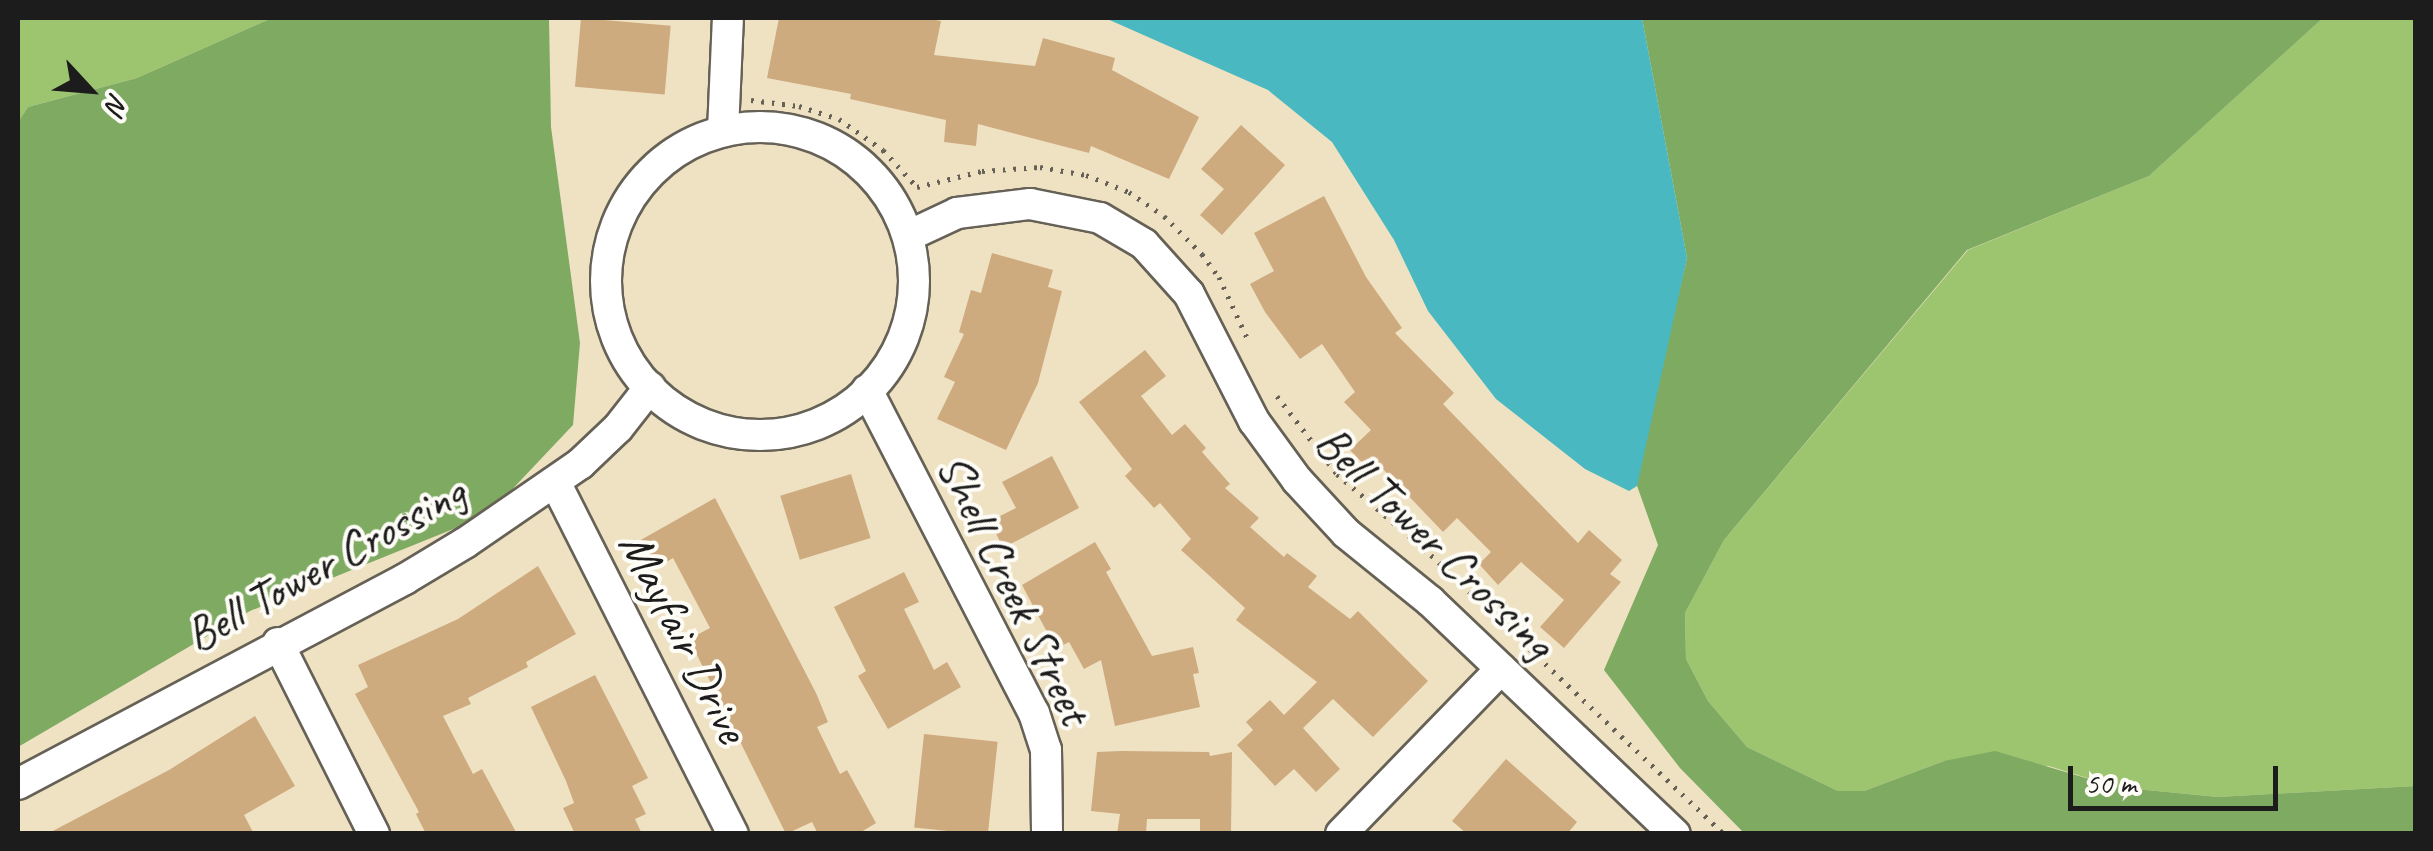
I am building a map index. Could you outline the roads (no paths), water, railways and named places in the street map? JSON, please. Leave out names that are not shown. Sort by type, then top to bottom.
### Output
[{"type":"street","points":[[723,131],[728,18]]},
{"type":"street","points":[[779,128],[825,141],[867,171],[891,201],[908,236],[914,286],[911,311],[892,359],[867,390],[817,424],[769,435],[744,434],[696,421],[650,387],[625,355],[608,308],[607,260],[621,214],[648,174],[686,146],[723,131],[779,128]]},
{"type":"street","name":"Bell Tower Crossing","points":[[908,236],[958,213],[1030,204],[1100,218],[1144,244],[1189,294],[1254,421],[1297,480],[1346,533],[1430,602],[1676,834]]},
{"type":"street","name":"Bell Tower Crossing","points":[[18,784],[278,643],[406,579],[554,482],[618,428],[650,387]]},
{"type":"street","name":"Shell Creek Street","points":[[867,390],[1034,713],[1046,750],[1047,834]]},
{"type":"street","name":"Mayfair Drive","points":[[554,482],[733,834]]},
{"type":"street","points":[[278,643],[374,834]]},
{"type":"street","points":[[1341,834],[1501,668]]},
{"type":"water","points":[[1105,18],[1642,18],[1687,258],[1637,486],[1629,491],[1585,469],[1496,399],[1428,311],[1394,240],[1332,142],[1268,90]]}]
